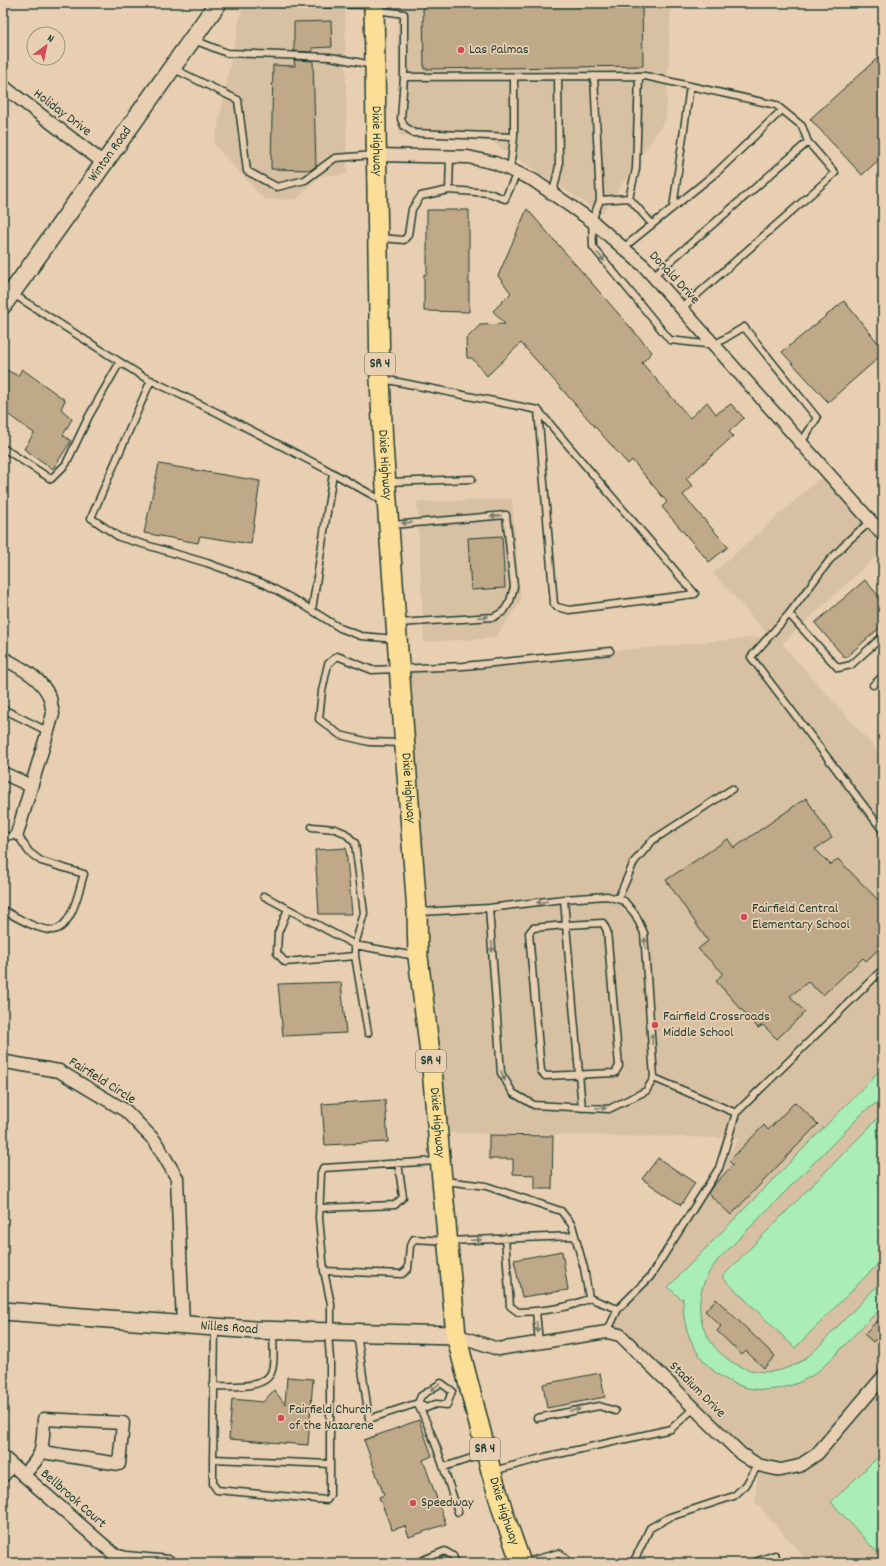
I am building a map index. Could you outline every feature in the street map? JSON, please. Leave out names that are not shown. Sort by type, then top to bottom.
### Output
[{"type":"main road","name":"Dixie Highway","points":[[374,6],[380,378],[387,503],[417,912],[418,957],[432,1069],[461,1389],[487,1453],[504,1515],[522,1563]]},
{"type":"street","name":"Winton Road","points":[[7,299],[218,3]]},
{"type":"street","name":"Holiday Drive","points":[[3,85],[104,163]]},
{"type":"street","name":"Donald Drive","points":[[377,155],[468,157],[495,163],[534,180],[592,221],[644,266],[801,443],[878,527]]},
{"type":"street","points":[[3,658],[28,672],[41,684],[50,698],[52,714],[17,834]]},
{"type":"street","points":[[3,773],[31,786]]},
{"type":"street","name":"Fairfield Circle","points":[[3,1063],[6,1062],[59,1071],[126,1111],[154,1141],[177,1178],[183,1325]]},
{"type":"street","name":"Nilles Road","points":[[3,1311],[273,1331],[456,1335]]},
{"type":"street","points":[[456,1335],[498,1349],[539,1344],[607,1332]]},
{"type":"street","name":"Stadium Drive","points":[[607,1332],[620,1335],[741,1454],[758,1465],[781,1470],[799,1466],[817,1454],[883,1377]]},
{"type":"street","points":[[23,1475],[34,1465],[42,1452],[44,1419],[123,1423],[119,1464],[42,1452]]},
{"type":"street","points":[[3,1476],[7,1461]]},
{"type":"street","name":"Bellbrook Court","points":[[7,1461],[115,1555],[125,1561],[169,1563]]},
{"type":"lane","points":[[258,3],[374,6],[404,14],[404,77],[401,119],[404,126],[414,133],[514,137]]},
{"type":"lane","points":[[192,39],[227,53],[330,57],[375,66]]},
{"type":"lane","points":[[172,68],[238,100],[247,171],[277,187],[305,180],[335,158],[377,155]]},
{"type":"lane","points":[[553,193],[559,166],[558,76]]},
{"type":"lane","points":[[594,76],[600,200],[592,221],[593,247],[670,340],[714,345],[744,327],[817,418],[801,443]]},
{"type":"lane","points":[[629,198],[636,169],[640,76]]},
{"type":"lane","points":[[404,77],[645,76],[776,105],[802,126],[808,142],[835,172],[682,308]]},
{"type":"lane","points":[[378,238],[404,240],[408,235],[412,209],[421,196],[449,190],[489,193],[506,199],[514,171],[514,77]]},
{"type":"lane","points":[[673,208],[690,86]]},
{"type":"lane","points":[[623,248],[717,172],[782,110]]},
{"type":"lane","points":[[653,276],[808,142]]},
{"type":"lane","points":[[449,190],[450,156]]},
{"type":"lane","points":[[600,200],[629,198]]},
{"type":"lane","points":[[629,198],[652,224]]},
{"type":"lane","points":[[7,299],[151,380],[218,413],[387,503]]},
{"type":"lane","points":[[3,448],[51,479],[66,464],[89,416],[120,362]]},
{"type":"lane","points":[[380,378],[538,410],[695,594],[569,610],[558,607],[554,604],[538,410]]},
{"type":"lane","points":[[151,380],[91,518],[119,537],[207,564],[265,584],[312,610],[340,628],[361,636],[397,631],[444,620],[494,616],[504,611],[510,601],[514,587],[506,515],[389,525]]},
{"type":"lane","points":[[312,610],[333,473]]},
{"type":"lane","points":[[386,482],[472,479]]},
{"type":"lane","points":[[878,527],[849,540],[828,562],[789,614],[751,657],[883,831]]},
{"type":"lane","points":[[789,614],[838,668],[851,665],[883,636]]},
{"type":"lane","points":[[405,743],[368,742],[340,736],[319,719],[322,691],[328,664],[337,656],[372,670],[464,666],[610,651]]},
{"type":"lane","points":[[873,685],[883,676]]},
{"type":"lane","points":[[3,709],[47,731]]},
{"type":"lane","points":[[618,899],[634,862],[653,840],[732,789]]},
{"type":"lane","points":[[312,828],[335,829],[345,833],[355,843],[364,913],[355,945],[355,956],[368,1033]]},
{"type":"lane","points":[[3,838],[17,834],[29,852],[41,861],[84,874],[71,915],[64,924],[53,930],[41,928],[3,910]]},
{"type":"lane","points":[[264,896],[355,945],[418,957]]},
{"type":"lane","points":[[417,912],[489,908],[564,899],[607,896],[624,901],[635,914],[644,933],[654,1078],[646,1091],[609,1109],[534,1105],[513,1093],[501,1073],[489,908]]},
{"type":"lane","points":[[564,899],[582,1108]]},
{"type":"lane","points":[[288,909],[278,933],[277,953],[285,962],[355,956]]},
{"type":"lane","points":[[603,923],[607,931],[619,1066],[615,1073],[545,1076],[541,1071],[529,933],[534,928],[566,925],[603,923]]},
{"type":"lane","points":[[607,1332],[618,1309],[650,1277],[719,1168],[736,1113],[883,969]]},
{"type":"lane","points":[[654,1078],[736,1113]]},
{"type":"lane","points":[[215,1327],[216,1355],[213,1386],[213,1458],[214,1484],[217,1490],[327,1500],[330,1495],[331,1304],[324,1271],[320,1208],[321,1173],[323,1168],[440,1160]]},
{"type":"lane","points":[[320,1208],[395,1205],[403,1197],[398,1163]]},
{"type":"lane","points":[[441,1181],[486,1186],[561,1211],[572,1225],[584,1268],[590,1298]]},
{"type":"lane","points":[[324,1271],[402,1274],[408,1269],[410,1246],[414,1239],[447,1241],[574,1236]]},
{"type":"lane","points":[[505,1238],[510,1306],[518,1312],[536,1311],[582,1302],[590,1298],[618,1309]]},
{"type":"lane","points":[[536,1311],[539,1344]]},
{"type":"lane","points":[[213,1386],[239,1386],[261,1383],[268,1378],[273,1369],[273,1331]]},
{"type":"lane","points":[[357,1333],[369,1419],[418,1403]]},
{"type":"lane","points":[[418,1403],[426,1408],[436,1404],[447,1404],[461,1389],[441,1384],[421,1396],[418,1403],[444,1467],[458,1512]]},
{"type":"lane","points":[[537,1418],[600,1406],[615,1411]]},
{"type":"lane","points":[[491,1471],[545,1456],[671,1429],[694,1408]]},
{"type":"lane","points":[[444,1467],[487,1453]]},
{"type":"lane","points":[[213,1458],[330,1464]]},
{"type":"lane","points":[[633,1563],[650,1528],[670,1517],[734,1496],[746,1485],[758,1465]]},
{"type":"lane","points":[[416,1563],[445,1551],[453,1556],[456,1563]]},
{"type":"lane","points":[[522,1563],[559,1553],[566,1559],[567,1563]]},
{"type":"lane","points":[[752,1563],[775,1554],[779,1563]]},
{"type":"shaded area","points":[[243,3],[345,3],[347,174],[320,176],[297,199],[265,200],[214,145]]},
{"type":"shaded area","points":[[397,3],[671,3],[666,119],[602,214],[492,142],[399,135]]},
{"type":"shaded area","name":"Fairfield Crossroads Middle School","points":[[827,472],[883,535],[883,550],[782,644],[883,757],[883,1563],[809,1563],[755,1502],[758,1465],[620,1335],[607,1332],[618,1309],[650,1277],[739,1138],[437,1133],[399,669],[769,636],[713,573]]},
{"type":"shaded area","points":[[512,499],[521,601],[495,638],[424,642],[417,502]]},
{"type":"green space","points":[[883,1067],[883,1098],[864,1112],[718,1260],[704,1282],[700,1305],[702,1323],[709,1339],[720,1353],[734,1363],[751,1370],[769,1372],[787,1368],[802,1361],[820,1345],[883,1280],[883,1306],[820,1370],[804,1380],[781,1388],[759,1390],[738,1385],[720,1375],[704,1361],[692,1343],[685,1322],[683,1298],[681,1299],[668,1287]]},
{"type":"green space","points":[[882,1114],[883,1259],[795,1348],[722,1277]]},
{"type":"green space","points":[[883,1452],[883,1559],[831,1502]]},
{"type":"building","points":[[642,3],[643,66],[424,69],[423,6]]},
{"type":"building","points":[[331,21],[332,47],[312,48],[313,52],[294,51],[294,22]]},
{"type":"building","points":[[883,53],[883,156],[862,175],[810,119]]},
{"type":"building","points":[[294,60],[313,61],[316,166],[311,170],[271,169],[273,65],[295,66]]},
{"type":"building","points":[[527,209],[652,352],[642,363],[690,418],[707,402],[716,414],[731,404],[744,418],[729,432],[733,436],[686,479],[693,486],[683,495],[728,547],[709,562],[662,507],[667,502],[632,460],[628,464],[521,343],[487,376],[472,358],[467,358],[466,339],[480,325],[505,324],[493,311],[511,293],[498,276]]},
{"type":"building","points":[[427,210],[469,210],[469,312],[424,311],[424,274],[427,274]]},
{"type":"building","points":[[844,301],[883,349],[883,354],[828,402],[782,352]]},
{"type":"building","points":[[3,368],[18,376],[22,369],[65,400],[61,409],[72,419],[63,435],[71,441],[53,469],[24,449],[34,433],[3,411]]},
{"type":"building","points":[[159,464],[260,481],[251,544],[200,536],[198,543],[144,533]]},
{"type":"building","points":[[502,536],[505,588],[471,590],[468,538]]},
{"type":"building","points":[[865,580],[883,601],[883,625],[845,658],[815,623]]},
{"type":"building","name":"Fairfield Central Elementary School","points":[[806,798],[832,838],[815,849],[831,865],[838,859],[883,905],[883,945],[866,961],[863,958],[823,995],[808,982],[790,996],[805,1012],[777,1039],[763,1025],[758,1028],[716,981],[723,973],[698,949],[708,941],[666,880],[728,839],[734,848]]},
{"type":"building","points":[[346,848],[352,914],[319,914],[315,850]]},
{"type":"building","points":[[341,982],[346,1033],[283,1036],[278,984]]},
{"type":"building","points":[[385,1100],[388,1142],[325,1145],[322,1104]]},
{"type":"building","points":[[795,1102],[818,1124],[731,1215],[708,1193],[733,1165],[729,1161],[764,1125],[768,1130]]},
{"type":"building","points":[[489,1135],[553,1136],[552,1189],[535,1189],[535,1175],[513,1174],[513,1159],[489,1159]]},
{"type":"building","points":[[658,1158],[695,1183],[681,1205],[642,1179]]},
{"type":"building","points":[[562,1251],[568,1290],[522,1297],[514,1260]]},
{"type":"building","points":[[716,1299],[775,1356],[764,1368],[746,1351],[742,1355],[717,1331],[721,1326],[705,1311]]},
{"type":"building","points":[[883,1315],[883,1332],[873,1342],[864,1334]]},
{"type":"building","points":[[600,1373],[605,1397],[547,1408],[543,1384]]},
{"type":"building","points":[[287,1377],[313,1379],[308,1445],[229,1439],[232,1399],[263,1402],[274,1390],[285,1404]]},
{"type":"building","points":[[419,1420],[432,1456],[423,1460],[446,1524],[409,1537],[405,1526],[392,1530],[379,1497],[384,1495],[364,1440]]},
{"type":"place","name":"Las Palmas","points":[[461,50]]},
{"type":"place","name":"Fairfield Central Elementary School","points":[[744,917]]},
{"type":"place","name":"Fairfield Crossroads Middle School","points":[[655,1025]]},
{"type":"place","name":"Fairfield Church of the Nazarene","points":[[281,1418]]},
{"type":"place","name":"Speedway","points":[[413,1503]]}]
